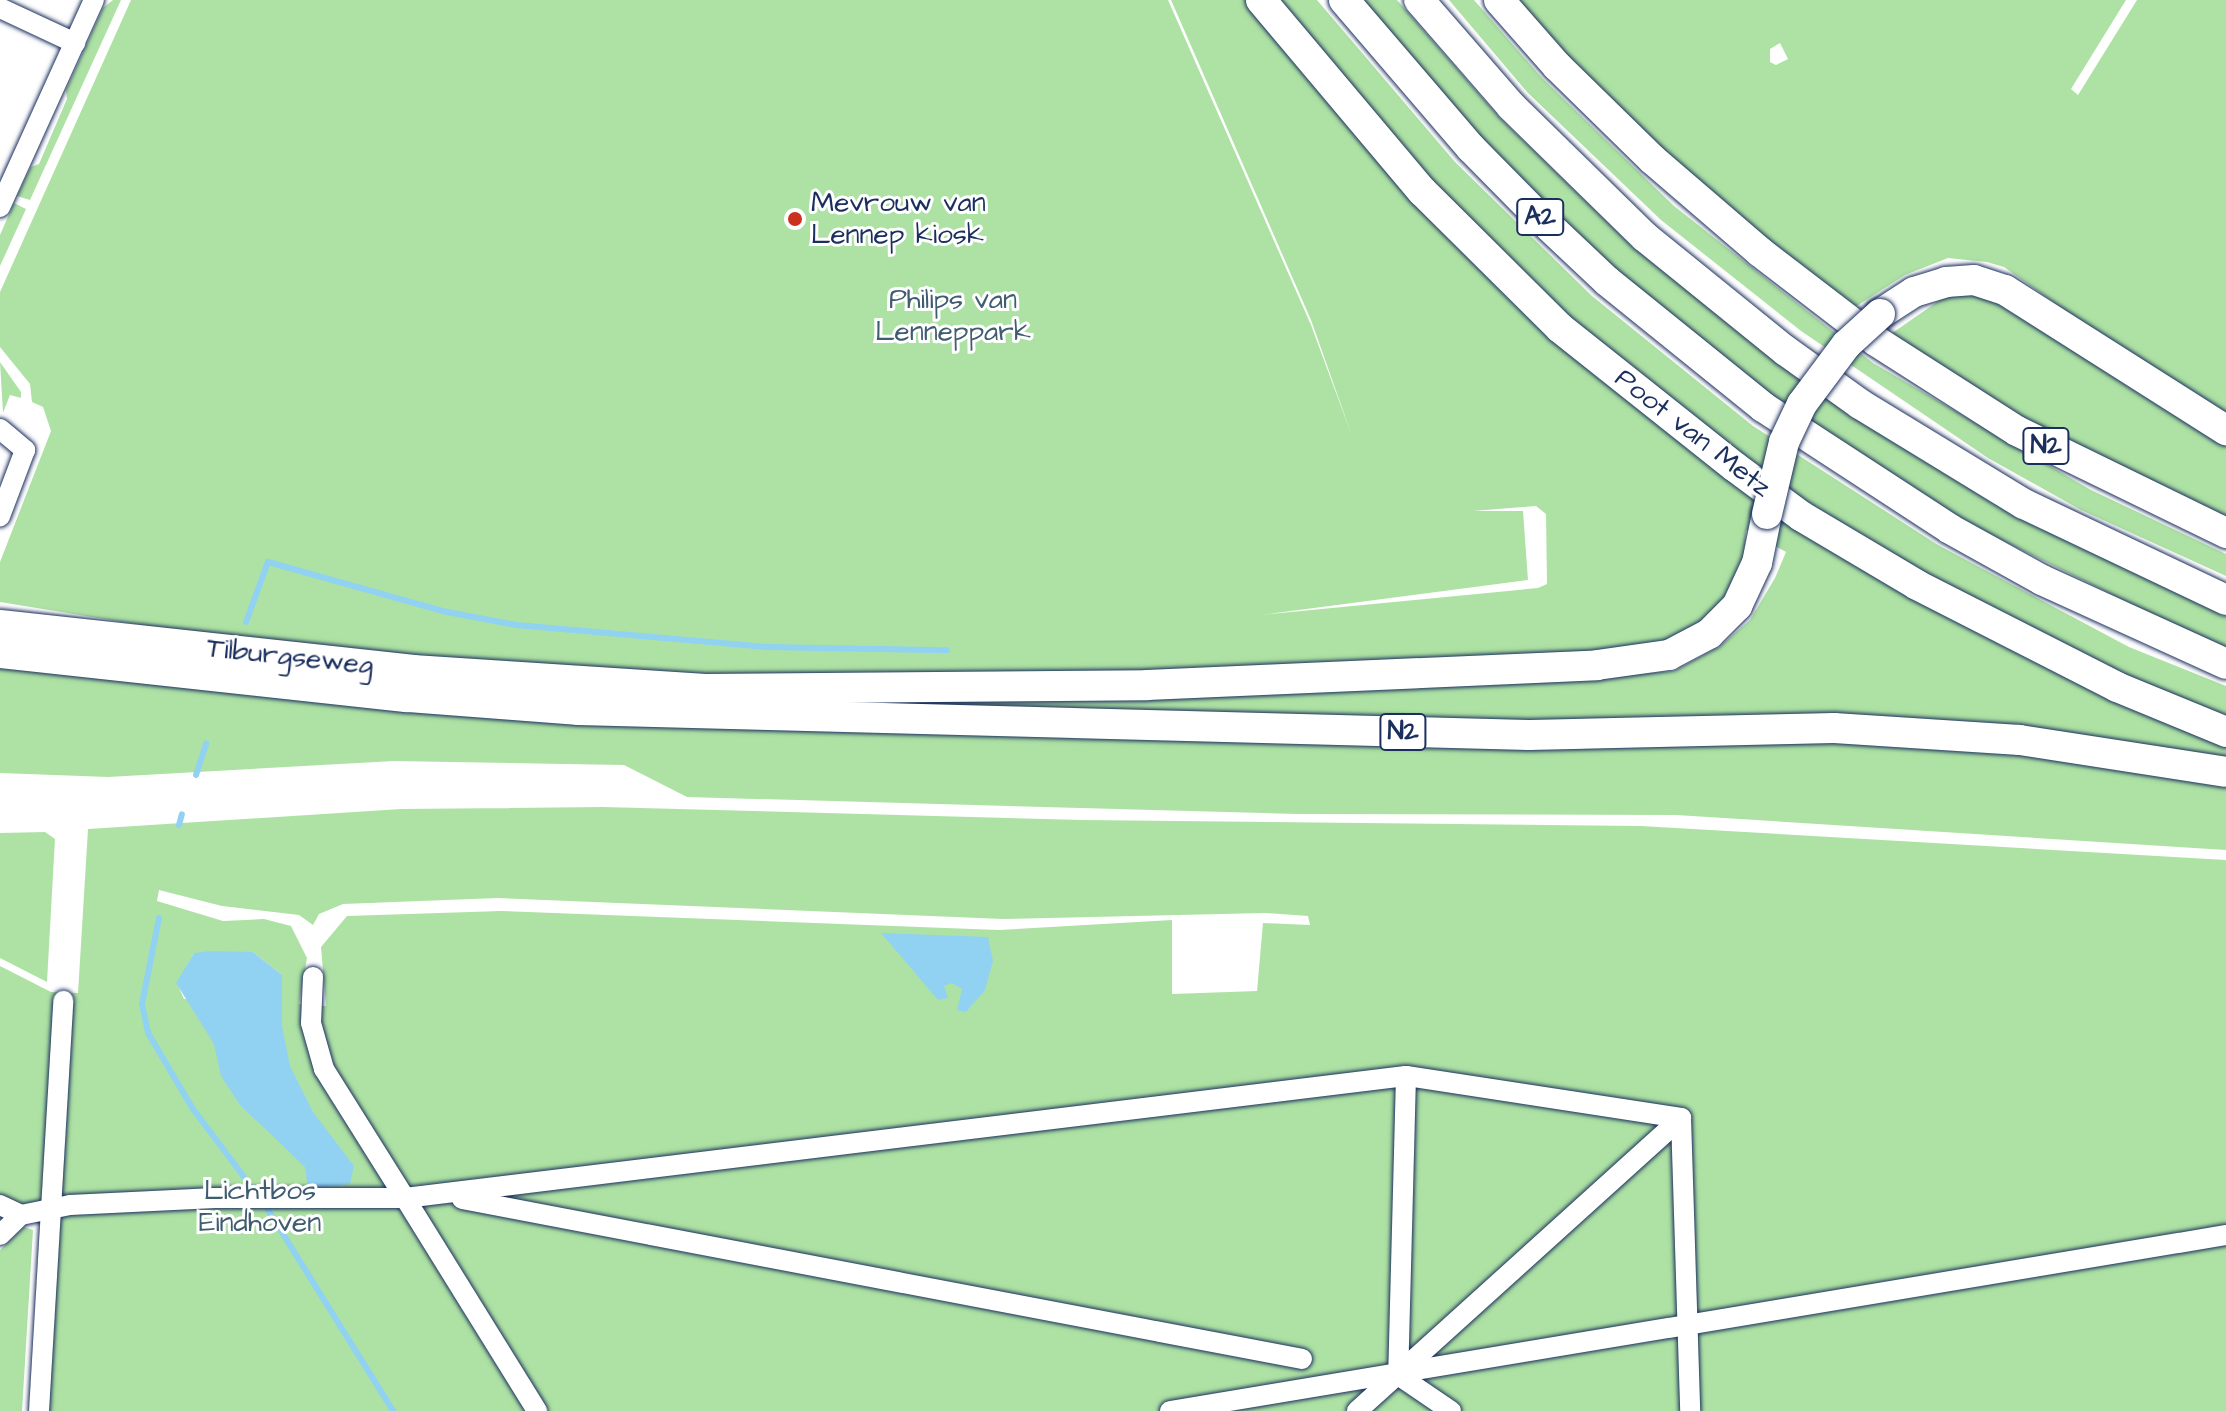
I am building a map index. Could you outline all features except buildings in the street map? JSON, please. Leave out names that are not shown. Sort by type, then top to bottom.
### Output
[{"type":"highway","name":"Poot van Metz","points":[[1261,0],[1422,191],[1549,318],[1735,467],[1801,516],[1959,608],[2117,687],[2226,732]]},
{"type":"highway","name":"A2","points":[[1344,0],[1471,148],[1537,215],[1607,281],[1763,407],[1937,520],[2042,580],[2226,664]]},
{"type":"highway","name":"A2","points":[[1419,0],[1511,106],[1645,237],[1786,351],[2001,491],[2226,600]]},
{"type":"highway","name":"N2","points":[[1499,0],[1557,66],[1653,160],[1722,222],[1876,341],[2017,431],[2226,533]]},
{"type":"highway","name":"N2","points":[[580,697],[791,690],[1147,685],[1597,665],[1669,655],[1709,634],[1737,606],[1757,563],[1784,442],[1802,404],[1846,345],[1880,314],[1914,292],[1946,282],[1974,280],[2005,290],[2226,430]]},
{"type":"highway","name":"Tilburgseweg","points":[[3,635],[580,697]]},
{"type":"highway","name":"N2","points":[[580,697],[1514,735],[1834,728],[2020,740],[2226,772]]},
{"type":"street","points":[[1,204],[94,0]]},
{"type":"street","points":[[0,8],[75,43]]},
{"type":"street","points":[[0,429],[25,450],[0,516]]},
{"type":"street","points":[[313,977],[311,1023],[324,1069],[537,1411]]},
{"type":"street","points":[[39,1411],[47,1210],[63,1001]]},
{"type":"street","points":[[1398,1375],[1406,1076]]},
{"type":"street","points":[[0,1235],[21,1215],[47,1210],[215,1198],[405,1198],[1406,1076],[1681,1118]]},
{"type":"street","points":[[1681,1118],[1690,1411]]},
{"type":"street","points":[[1357,1411],[1681,1118]]},
{"type":"street","points":[[440,1194],[1302,1359]]},
{"type":"street","points":[[0,1205],[21,1215]]},
{"type":"street","points":[[1170,1411],[2226,1235]]},
{"type":"street","points":[[1398,1375],[1451,1411]]},
{"type":"green space","points":[[113,0],[121,0],[30,200],[17,196],[31,167],[39,164],[67,99],[66,90],[103,8]]},
{"type":"green space","name":"Philips van Lenneppark","points":[[131,0],[1168,0],[1311,325],[1352,436],[1311,320],[1171,0],[1249,0],[1414,199],[1909,596],[2007,648],[2226,745],[2226,759],[1530,723],[701,701],[1598,677],[1674,671],[1719,647],[1750,620],[1775,578],[1786,552],[1746,530],[1744,558],[1729,594],[1703,622],[1664,641],[1596,654],[1145,674],[631,674],[245,642],[0,602],[0,562],[51,431],[43,407],[32,402],[30,384],[0,347],[0,292]],"holes":[[[1536,506],[1546,514],[1547,584],[1538,588],[1260,615],[1528,580],[1523,511],[1473,511]]]},
{"type":"green space","points":[[1276,0],[1317,0],[1455,162],[1592,296],[1753,426],[1938,545],[2129,647],[2226,686],[2226,721],[2019,628],[1805,506],[1570,319],[1430,184]]},
{"type":"green space","points":[[1360,0],[1397,0],[1500,118],[1634,248],[1778,362],[2226,612],[2226,651],[1957,518],[1771,396],[1616,271],[1480,139]]},
{"type":"green space","points":[[1449,0],[1474,0],[1542,78],[1674,206],[1873,363],[2091,490],[2226,554],[2226,576],[2081,510],[1988,458],[1801,331],[1661,220],[1528,93]]},
{"type":"green space","points":[[1513,0],[2126,0],[2071,89],[2078,95],[2137,0],[2226,0],[2226,414],[2110,342],[2004,267],[1987,262],[1948,258],[1905,275],[1852,309],[1692,181],[1561,56]],"holes":[[[1780,43],[1788,59],[1776,65],[1770,62],[1770,49]]]},
{"type":"green space","points":[[14,203],[26,209],[0,266],[0,235]]},
{"type":"green space","points":[[1950,293],[1986,296],[2226,439],[2226,520],[2016,415],[1888,336]]},
{"type":"green space","points":[[0,362],[21,392],[21,398],[10,395],[3,413]]},
{"type":"green space","points":[[0,666],[227,687],[1834,739],[2017,750],[2226,783],[2226,850],[1676,815],[1297,814],[687,797],[624,765],[394,761],[108,777],[0,773]]},
{"type":"green space","name":"Lichtbos Eindhoven","points":[[603,807],[1083,820],[1641,826],[2226,860],[2226,1411],[30,1411],[40,1224],[0,1212],[0,966],[51,992],[78,993],[88,829],[401,809]],"holes":[[[159,890],[222,906],[299,915],[313,925],[319,914],[343,904],[498,898],[1003,919],[1265,913],[1308,916],[1310,925],[1263,923],[1257,991],[1172,994],[1172,920],[999,930],[501,911],[347,916],[321,947],[326,1006],[299,1004],[307,958],[291,926],[264,919],[223,921],[157,901]],[[253,952],[282,975],[282,1003],[184,999],[177,983],[194,953]]]},
{"type":"green space","points":[[45,832],[55,839],[47,982],[0,958],[0,833]]},
{"type":"green space","points":[[24,1227],[33,1230],[22,1411],[0,1411],[0,1250]]},
{"type":"water","points":[[881,933],[988,937],[993,961],[985,990],[966,1012],[957,1010],[962,989],[952,983],[944,986],[948,998],[938,1000]]},
{"type":"water","points":[[253,952],[282,975],[282,1026],[290,1066],[313,1112],[354,1166],[350,1184],[308,1189],[305,1167],[240,1105],[221,1076],[214,1044],[176,983],[194,953]]},
{"type":"waterway","points":[[246,622],[268,562],[442,611],[516,625],[767,647],[947,650]]},
{"type":"waterway","points":[[196,775],[206,744]]},
{"type":"waterway","points":[[179,825],[182,814]]},
{"type":"waterway","points":[[159,918],[142,1004],[148,1033],[193,1109],[253,1189]]},
{"type":"waterway","points":[[268,1210],[393,1411]]},
{"type":"place","name":"Mevrouw van Lennep kiosk","points":[[795,219]]}]
